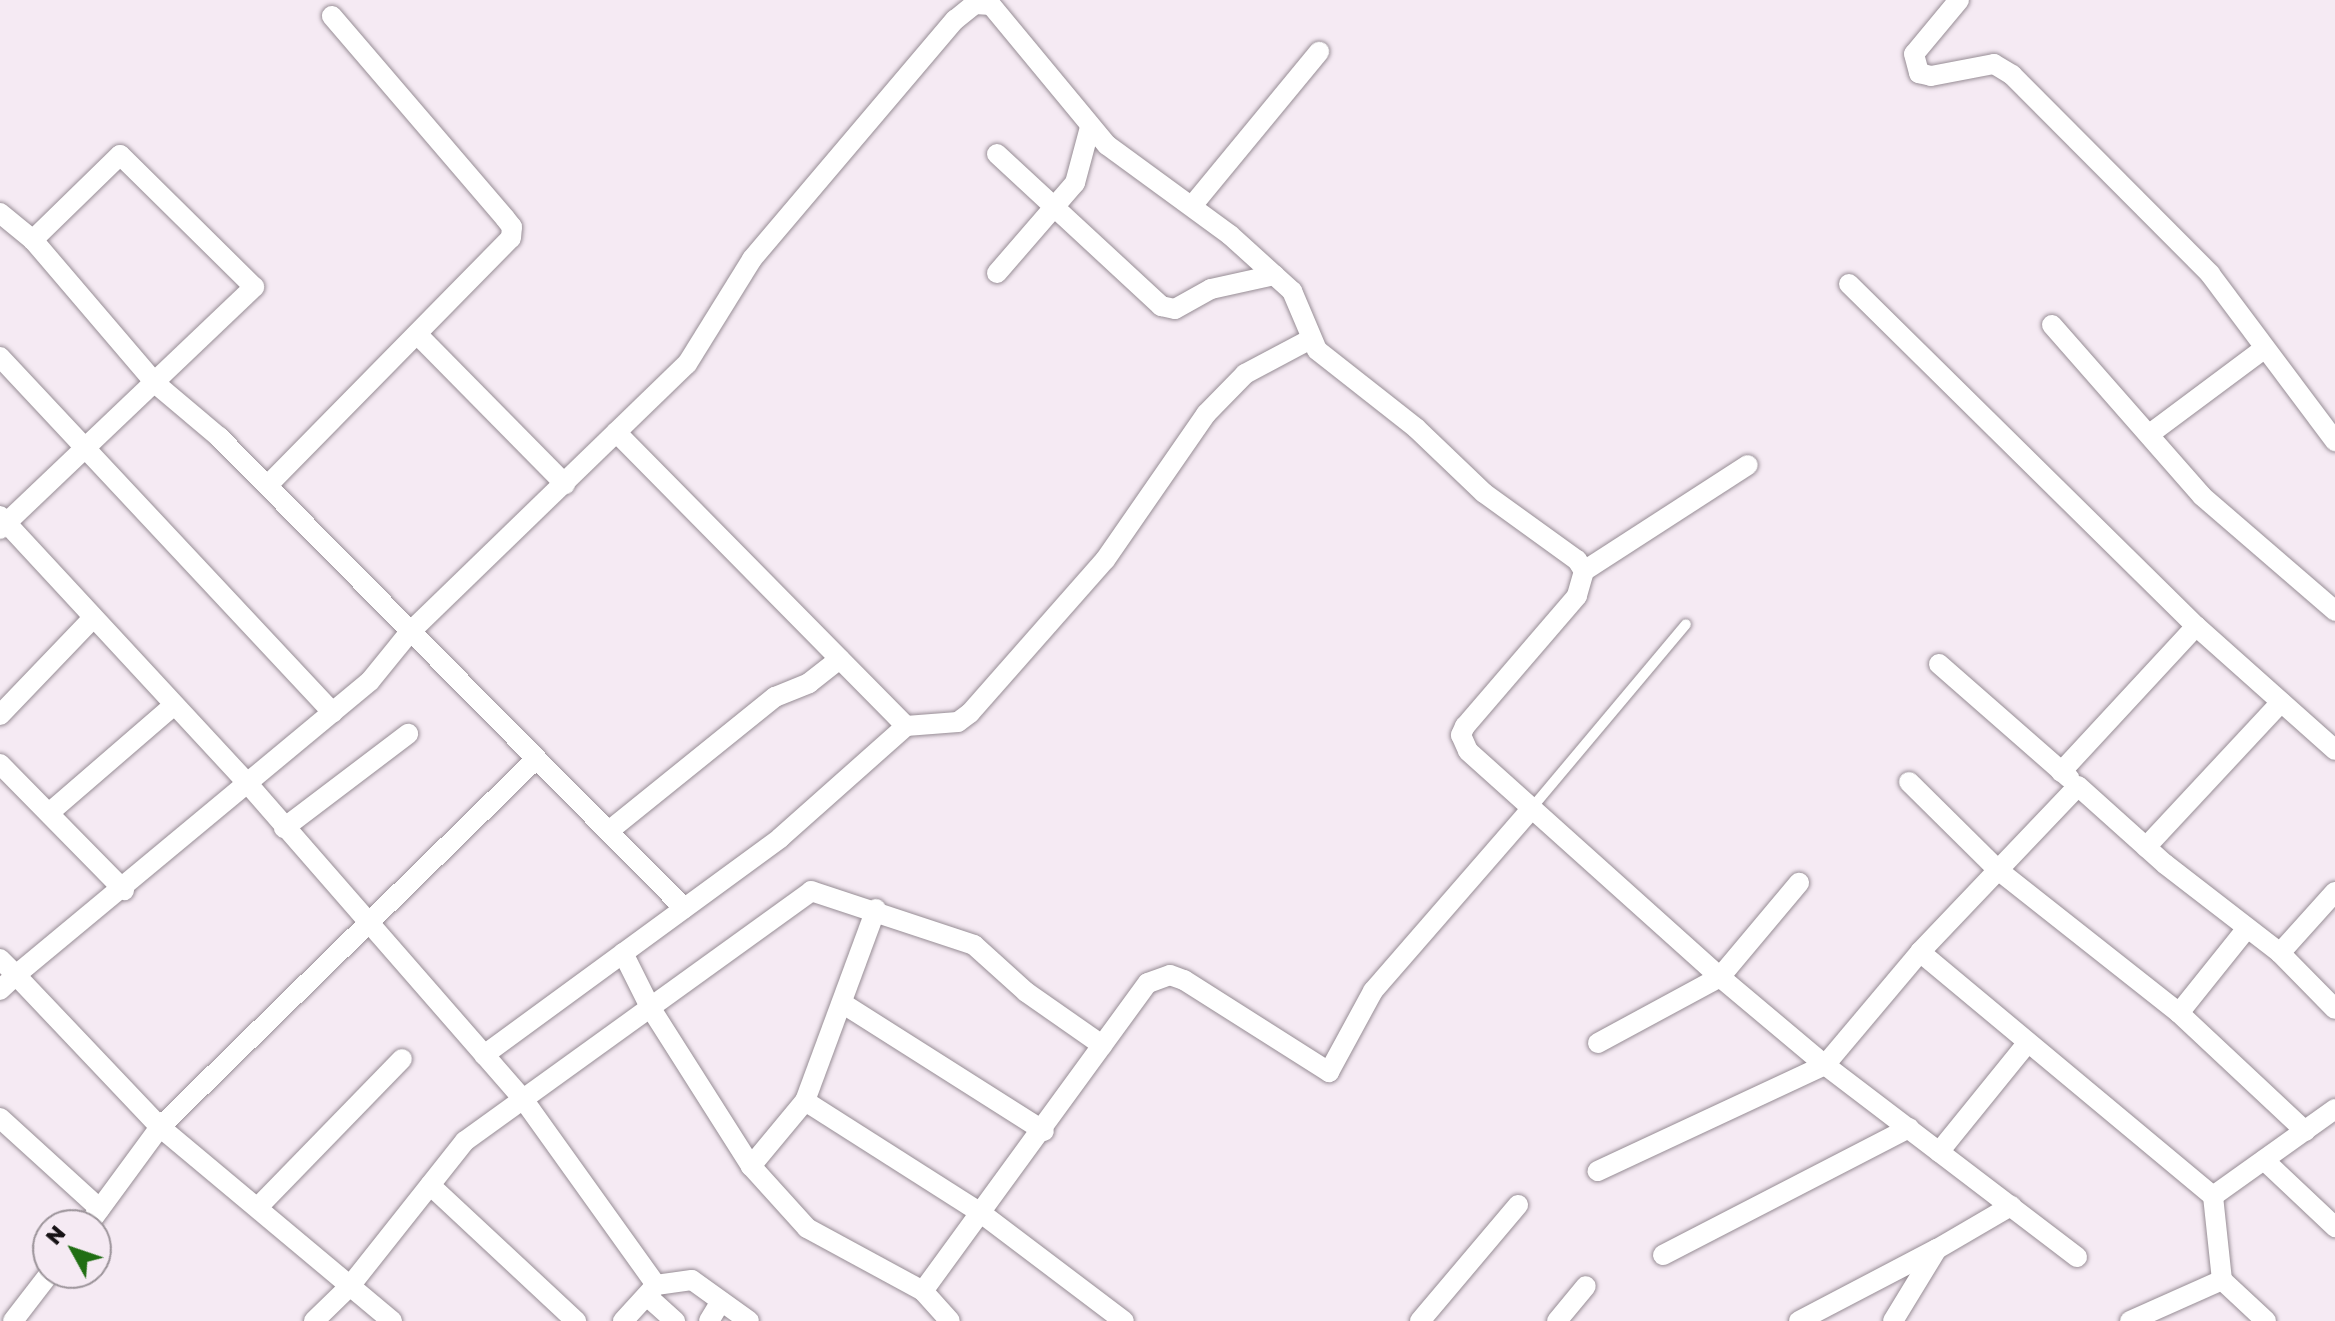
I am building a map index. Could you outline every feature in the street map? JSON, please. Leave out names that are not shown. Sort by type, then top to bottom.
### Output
[{"type":"street","points":[[1959,0],[1914,54],[1919,73],[1931,76],[1994,64],[2012,75],[2210,274],[2248,317],[2265,348],[2310,413],[2330,436]]},
{"type":"street","points":[[0,990],[124,890],[370,681],[409,633],[687,364],[752,259],[955,20],[975,4],[991,5],[1107,145],[1192,206],[1274,275],[1298,301],[1309,340],[1416,428],[1474,484],[1567,551],[1584,571]]},
{"type":"street","points":[[268,485],[511,238],[512,227],[332,16]]},
{"type":"street","points":[[1192,206],[1319,52]]},
{"type":"street","points":[[997,273],[1055,210],[1075,183],[1090,127]]},
{"type":"street","points":[[997,154],[1167,309],[1211,289],[1274,275]]},
{"type":"street","points":[[33,240],[120,155],[254,287],[86,449],[2,523],[249,785],[367,925],[523,1099],[675,1321]]},
{"type":"street","points":[[0,213],[33,240],[155,383],[268,485],[409,633],[535,760],[610,830],[684,908]]},
{"type":"street","points":[[1849,284],[2196,626],[2281,702],[2331,738]]},
{"type":"street","points":[[2052,325],[2191,478],[2202,496],[2335,611]]},
{"type":"street","points":[[417,334],[565,484]]},
{"type":"street","points":[[484,1055],[780,838],[906,726],[958,722],[970,713],[1105,560],[1206,414],[1245,374],[1309,340]]},
{"type":"street","points":[[2151,433],[2265,348]]},
{"type":"street","points":[[0,357],[333,713]]},
{"type":"street","points":[[616,432],[906,726]]},
{"type":"street","points":[[1748,465],[1584,571],[1577,596],[1461,735],[1468,751],[1614,886],[1720,977],[1825,1065],[2077,1257]]},
{"type":"street","points":[[0,715],[93,618]]},
{"type":"street","points":[[2061,772],[2196,626]]},
{"type":"street","points":[[610,830],[775,697],[809,683],[840,659]]},
{"type":"street","points":[[1939,664],[2146,847],[2280,953],[2335,1009]]},
{"type":"street","points":[[2146,847],[2281,702]]},
{"type":"street","points":[[49,813],[174,705]]},
{"type":"street","points":[[284,828],[408,734]]},
{"type":"street","points":[[100,1209],[160,1127],[535,760]]},
{"type":"street","points":[[0,764],[124,890]]},
{"type":"street","points":[[1909,782],[1998,870],[2179,1013],[2305,1131]]},
{"type":"street","points":[[1598,1171],[1825,1065],[1920,952],[2078,786]]},
{"type":"street","points":[[923,1291],[1044,1131],[1148,983],[1170,975],[1329,1072],[1373,991],[1531,809]]},
{"type":"street","points":[[1598,1043],[1720,977],[1799,883]]},
{"type":"street","points":[[314,1321],[350,1286],[465,1141],[811,891],[876,909],[974,945],[1026,992],[1102,1045]]},
{"type":"street","points":[[2280,953],[2335,892]]},
{"type":"street","points":[[751,1166],[805,1101],[876,909]]},
{"type":"street","points":[[2179,1013],[2247,928]]},
{"type":"street","points":[[1920,952],[2213,1196],[2222,1280],[2266,1321]]},
{"type":"street","points":[[623,953],[650,1007],[751,1166],[807,1228],[923,1291],[950,1321]]},
{"type":"street","points":[[0,959],[160,1127],[259,1206],[392,1321]]},
{"type":"street","points":[[842,1003],[1044,1131]]},
{"type":"street","points":[[1939,1152],[2028,1042]]},
{"type":"street","points":[[259,1206],[402,1059]]},
{"type":"street","points":[[805,1101],[981,1213],[1124,1321]]},
{"type":"street","points":[[2213,1196],[2335,1109]]},
{"type":"street","points":[[0,1118],[86,1209]]},
{"type":"street","points":[[1663,1255],[1909,1128]]},
{"type":"street","points":[[2264,1160],[2335,1227]]},
{"type":"street","points":[[430,1185],[576,1321]]},
{"type":"street","points":[[1420,1321],[1518,1205]]},
{"type":"street","points":[[1799,1321],[1937,1249],[2011,1206]]},
{"type":"street","points":[[1893,1321],[1937,1249]]},
{"type":"street","points":[[623,1321],[652,1290],[692,1280],[749,1321]]},
{"type":"street","points":[[2130,1321],[2222,1280]]},
{"type":"street","points":[[1557,1321],[1586,1286]]},
{"type":"street","points":[[13,1321],[38,1289]]},
{"type":"street","points":[[709,1321],[721,1301]]},
{"type":"lane","points":[[1531,809],[1686,624]]}]
